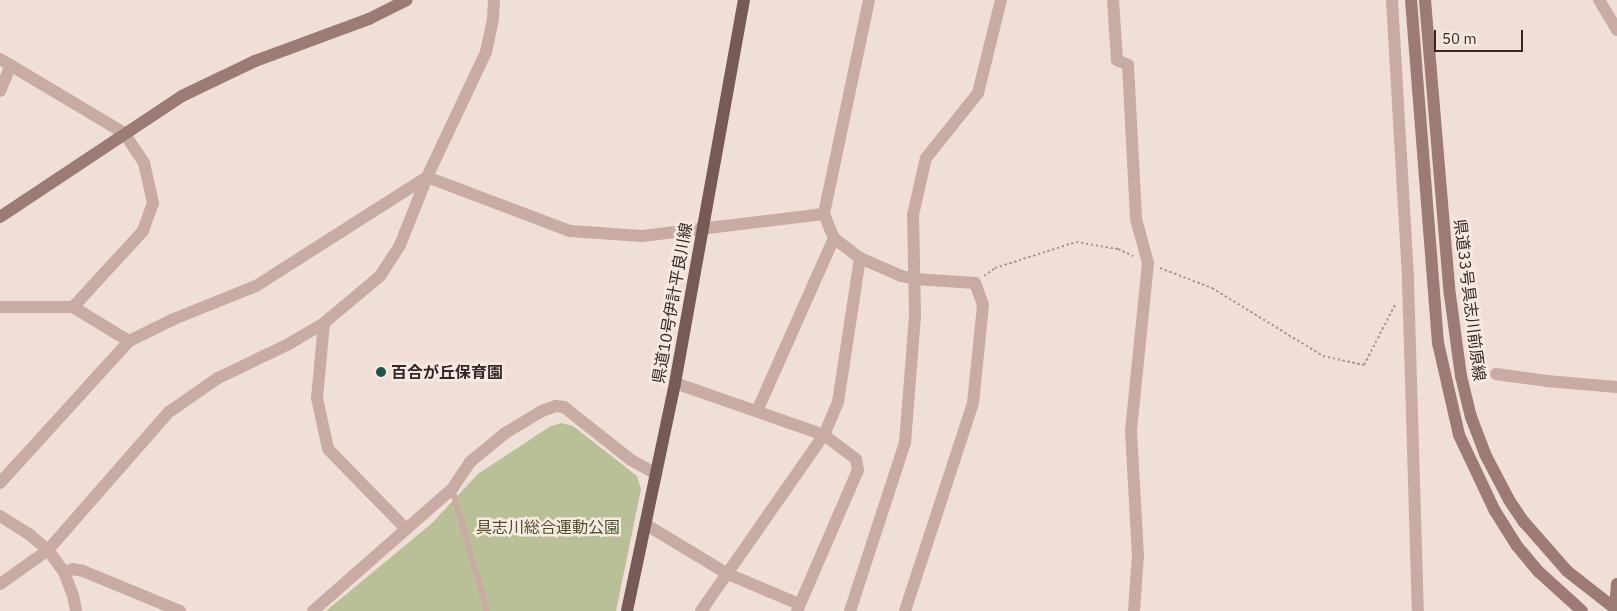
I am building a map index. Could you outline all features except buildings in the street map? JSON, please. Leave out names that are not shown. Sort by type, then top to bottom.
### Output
[{"type":"main road","points":[[0,218],[182,96],[255,61],[369,19],[407,0]]},
{"type":"main road","name":"県道10号伊計平良川線","points":[[627,611],[675,383],[744,0]]},
{"type":"main road","name":"県道33号具志川前原線","points":[[1411,0],[1438,343],[1458,435],[1495,511],[1517,546],[1538,572],[1582,611]]},
{"type":"main road","name":"県道33号具志川前原線","points":[[1425,0],[1450,295],[1460,367],[1471,416],[1485,454],[1509,500],[1524,522],[1566,571],[1616,610]]},
{"type":"main road","points":[[1616,610],[1617,584]]},
{"type":"street","points":[[0,584],[48,550],[170,412],[218,378],[287,345],[324,323],[380,276],[400,244],[427,177],[486,52],[493,19],[494,0]]},
{"type":"street","points":[[869,0],[824,214],[834,238],[860,258],[901,276],[915,279],[975,283],[983,305],[973,403],[905,611]]},
{"type":"street","points":[[850,611],[905,443],[916,316],[913,215],[926,158],[978,93],[1001,0]]},
{"type":"street","points":[[1113,0],[1117,60],[1128,65],[1136,219],[1148,263],[1131,431],[1138,555],[1134,611]]},
{"type":"street","points":[[1392,0],[1408,280],[1418,611]]},
{"type":"street","points":[[1599,0],[1617,30]]},
{"type":"street","points":[[0,91],[5,62],[124,134],[144,163],[153,203],[143,231],[73,307]]},
{"type":"street","points":[[427,177],[570,231],[642,236],[824,214]]},
{"type":"street","points":[[0,483],[129,341],[174,319],[256,286],[427,177]]},
{"type":"street","points":[[757,411],[834,238]]},
{"type":"street","points":[[701,611],[824,435],[838,402],[860,258]]},
{"type":"street","points":[[0,308],[73,307],[129,341]]},
{"type":"street","points":[[324,323],[317,398],[328,449],[406,529]]},
{"type":"street","points":[[1496,374],[1547,381],[1617,387]]},
{"type":"street","points":[[645,524],[728,574],[798,607],[858,470],[856,458],[824,435],[675,383]]},
{"type":"street","points":[[313,611],[452,489],[470,462],[504,434],[556,406],[564,407],[631,460],[656,474]]},
{"type":"street","points":[[0,516],[30,534],[48,550],[64,572],[74,595],[76,611]]},
{"type":"street","points":[[64,572],[73,569],[84,571],[180,611]]},
{"type":"lane","points":[[452,489],[487,611]]},
{"type":"path","points":[[975,283],[995,268],[1076,242],[1118,249],[1212,288],[1323,356],[1364,365],[1408,280]]},
{"type":"green space","name":"具志川総合運動公園","points":[[561,423],[573,426],[637,476],[641,489],[616,611],[326,611],[431,524],[478,474],[549,427]]},
{"type":"place","name":"百合が丘保育園","points":[[381,372]]}]
